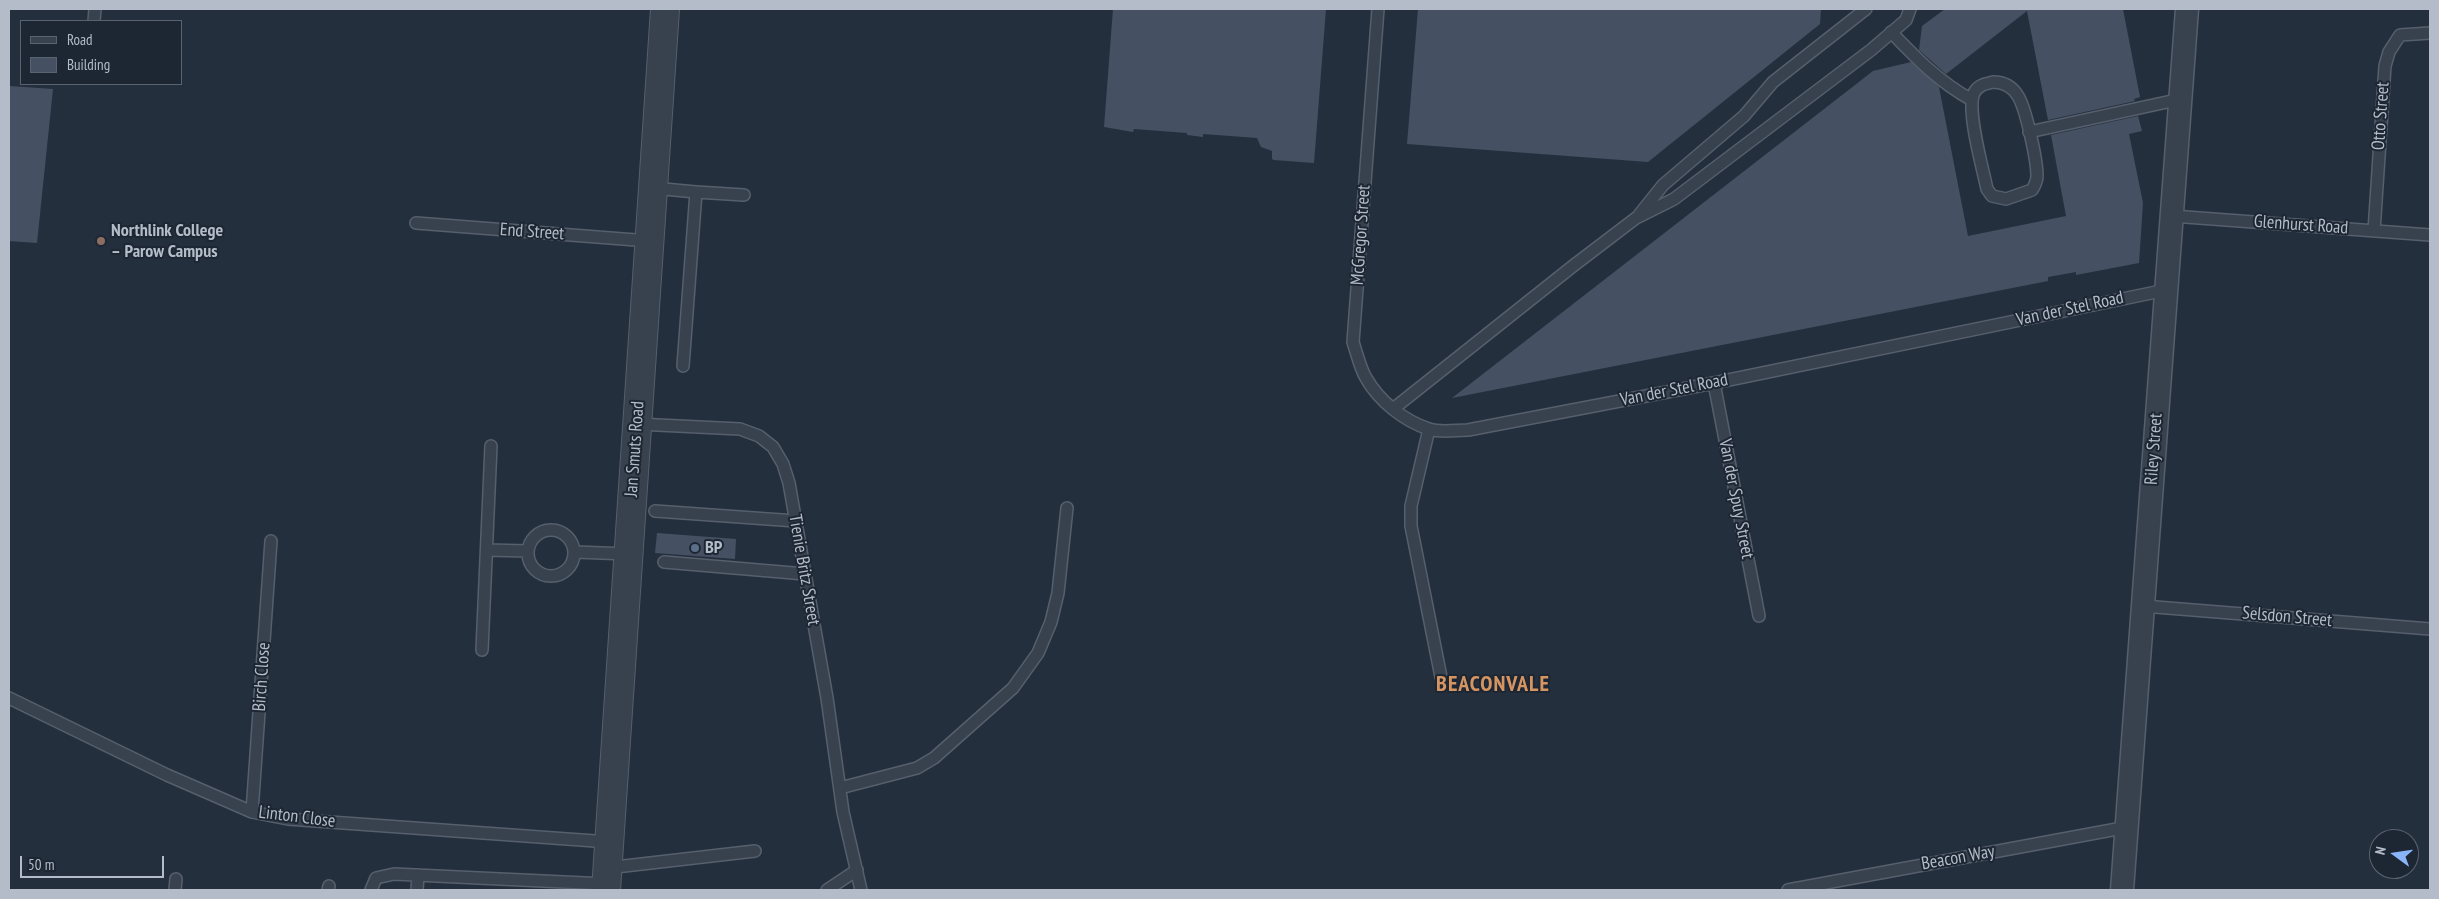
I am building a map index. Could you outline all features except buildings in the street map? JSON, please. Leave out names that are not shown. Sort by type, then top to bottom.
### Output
[{"type":"street","name":"Jan Smuts Road","points":[[607,871],[665,9]]},
{"type":"street","name":"Riley Street","points":[[2122,890],[2187,9]]},
{"type":"lane","name":"McGregor Street","points":[[1378,9],[1353,342],[1366,378],[1379,397],[1393,408],[1429,429]]},
{"type":"lane","points":[[1636,218],[1663,185],[1744,116],[1773,82],[1866,9]]},
{"type":"lane","points":[[1393,408],[1636,218],[1674,199],[1891,32],[1906,20],[1910,9]]},
{"type":"lane","points":[[1891,32],[1931,74],[1951,89],[1972,100]]},
{"type":"lane","name":"Otto Street","points":[[2374,231],[2382,87],[2389,52],[2400,35],[2430,33]]},
{"type":"lane","points":[[2002,82],[2012,88],[2019,97],[2029,132],[2037,176],[2036,184],[2025,194],[2006,199],[1992,196],[1985,180],[1971,109],[1972,100],[1975,92],[1982,84],[2002,82]]},
{"type":"lane","points":[[2029,132],[2180,99]]},
{"type":"lane","points":[[653,188],[744,195]]},
{"type":"lane","points":[[682,366],[696,192]]},
{"type":"lane","name":"Glenhurst Road","points":[[2172,216],[2430,235]]},
{"type":"lane","name":"End Street","points":[[416,223],[649,241]]},
{"type":"lane","name":"Van der Stel Road","points":[[1429,429],[1443,431],[1468,430],[1714,383],[2166,290]]},
{"type":"lane","name":"Van der Spuy Street","points":[[1714,383],[1758,616]]},
{"type":"lane","name":"Tienie Britz Street","points":[[637,424],[740,429],[759,436],[773,447],[783,464],[796,521],[849,837],[862,890]]},
{"type":"lane","points":[[1429,429],[1411,506],[1411,526],[1441,677]]},
{"type":"lane","points":[[482,650],[491,446]]},
{"type":"lane","points":[[840,788],[916,768],[934,758],[1013,688],[1038,654],[1051,622],[1058,593],[1067,508]]},
{"type":"lane","points":[[654,511],[796,521]]},
{"type":"lane","points":[[546,530],[556,531],[565,535],[572,542],[574,552],[573,563],[566,572],[556,576],[545,576],[536,571],[530,562],[528,551],[531,542],[537,534],[546,530]]},
{"type":"lane","name":"Birch Close","points":[[252,812],[271,541]]},
{"type":"lane","points":[[486,550],[528,551]]},
{"type":"lane","points":[[574,552],[628,554]]},
{"type":"lane","points":[[664,562],[805,574]]},
{"type":"lane","name":"Selsdon Street","points":[[2143,606],[2430,629]]},
{"type":"lane","name":"Linton Close","points":[[9,698],[167,775],[252,812],[607,871]]},
{"type":"lane","name":"Beacon Way","points":[[1788,890],[1834,886],[2128,827]]},
{"type":"lane","points":[[371,890],[376,878],[386,875],[418,875],[552,886],[607,871],[755,850]]},
{"type":"lane","points":[[827,890],[857,870]]},
{"type":"lane","points":[[417,890],[418,875]]},
{"type":"place","name":"Northlink College – Parow Campus","points":[[101,241]]},
{"type":"place","name":"BP","points":[[695,548]]},
{"type":"district","name":"BEACONVALE","points":[[1493,685]]}]
